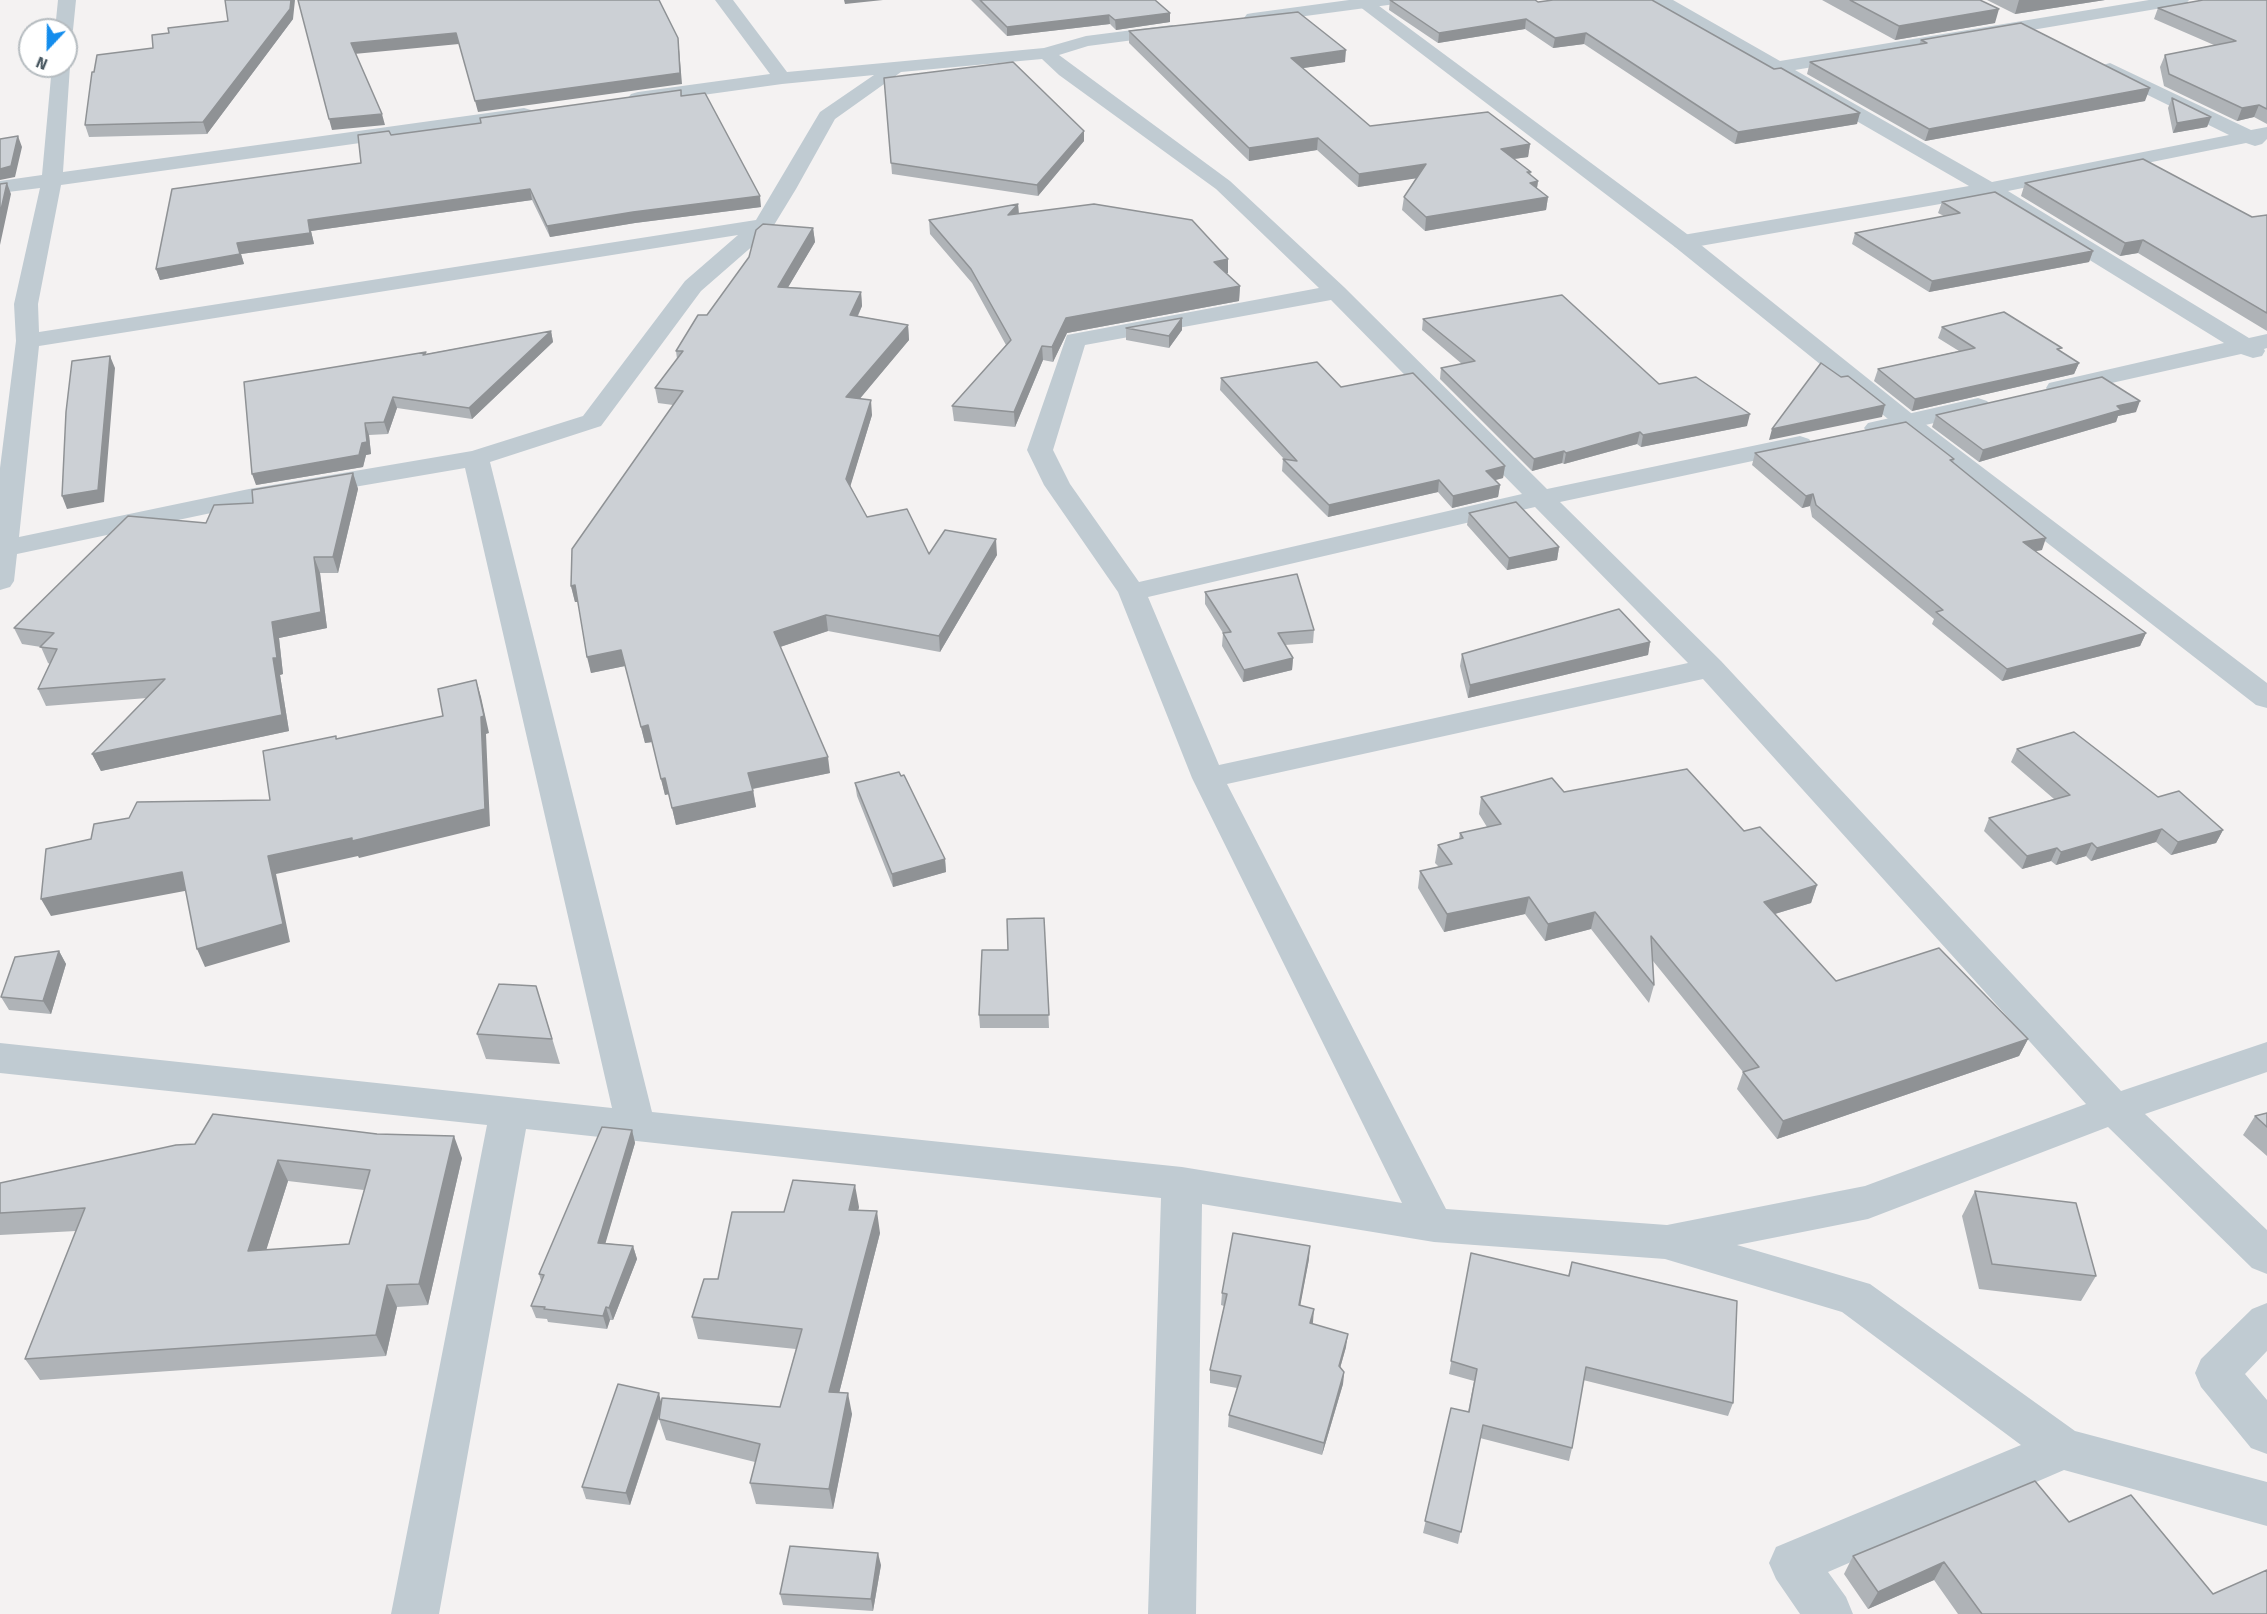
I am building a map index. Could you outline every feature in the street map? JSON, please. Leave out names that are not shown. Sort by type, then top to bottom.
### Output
[{"type":"street","points":[[65,18],[67,0]]},
{"type":"street","points":[[724,0],[783,78]]},
{"type":"street","points":[[1237,21],[1388,0]]},
{"type":"street","points":[[1660,0],[2256,343],[2267,360]]},
{"type":"street","points":[[1778,67],[2180,0]]},
{"type":"street","points":[[1362,2],[1683,242],[1907,422],[2267,698]]},
{"type":"street","points":[[1995,14],[2055,43]]},
{"type":"street","points":[[620,101],[783,78],[1047,53],[1086,41],[1191,27]]},
{"type":"street","points":[[1047,53],[1066,71],[1223,185],[1336,292],[1710,669],[2114,1108],[2267,1256]]},
{"type":"street","points":[[2098,63],[2261,138]]},
{"type":"street","points":[[2,549],[249,497],[476,458],[592,421],[693,286],[763,225],[827,116],[896,68]]},
{"type":"street","points":[[0,581],[28,341],[26,304],[52,180],[60,78]]},
{"type":"street","points":[[0,187],[539,112]]},
{"type":"street","points":[[1683,242],[1989,189],[2261,138]]},
{"type":"street","points":[[28,341],[763,225]]},
{"type":"street","points":[[1336,292],[1075,340],[1040,450],[1057,485],[1132,592],[1208,778],[1434,1225]]},
{"type":"street","points":[[0,308],[26,304]]},
{"type":"street","points":[[2035,393],[2256,343]]},
{"type":"street","points":[[1132,592],[1541,498],[2000,401]]},
{"type":"street","points":[[476,458],[636,1126]]},
{"type":"street","points":[[1208,778],[1710,669]]},
{"type":"street","points":[[1665,1242],[1868,1202],[2114,1108],[2267,1057]]},
{"type":"street","points":[[0,1059],[1182,1184],[1434,1225],[1665,1242],[1855,1297],[2063,1449],[2267,1504]]},
{"type":"street","points":[[415,1614],[509,1114]]},
{"type":"street","points":[[1172,1614],[1182,1184]]},
{"type":"street","points":[[2267,1322],[2217,1373],[2267,1433]]},
{"type":"street","points":[[1829,1614],[1793,1563],[2063,1449]]},
{"type":"building","points":[[225,0],[291,0],[290,9],[203,122],[85,125],[92,72],[94,72],[97,55],[153,48],[152,35],[169,33],[168,28],[228,21]]},
{"type":"building","points":[[298,0],[659,0],[678,38],[680,73],[475,101],[456,33],[351,43],[382,114],[329,119]]},
{"type":"building","points":[[980,0],[1155,0],[1170,13],[1115,20],[1109,15],[1007,27]]},
{"type":"building","points":[[1390,0],[1535,0],[1538,2],[1652,0],[1774,69],[1781,68],[1860,113],[1738,132],[1586,33],[1555,38],[1526,19],[1439,33]]},
{"type":"building","points":[[1850,0],[1980,0],[1999,9],[1899,26]]},
{"type":"building","points":[[2203,0],[2267,0],[2267,109],[2259,105],[2242,108],[2169,74],[2165,55],[2236,41],[2158,8]]},
{"type":"building","points":[[1298,12],[1346,50],[1291,58],[1370,126],[1488,112],[1530,144],[1501,149],[1531,172],[1527,172],[1538,181],[1530,183],[1548,197],[1426,217],[1404,197],[1426,164],[1359,174],[1318,138],[1249,148],[1129,31]]},
{"type":"building","points":[[2021,23],[2150,88],[1929,129],[1810,62],[1927,43],[1921,40]]},
{"type":"building","points":[[1013,62],[1084,131],[1037,185],[891,163],[884,78]]},
{"type":"building","points":[[681,90],[681,96],[705,93],[760,196],[633,212],[547,226],[530,189],[308,220],[310,233],[237,243],[240,254],[156,269],[172,189],[361,163],[358,135],[389,131],[391,135],[481,123],[480,118]]},
{"type":"building","points":[[2172,98],[2211,117],[2177,123]]},
{"type":"building","points":[[18,136],[11,166],[0,169],[0,139]]},
{"type":"building","points":[[2143,159],[2252,217],[2267,215],[2267,313],[2143,240],[2125,243],[2025,183]]},
{"type":"building","points":[[7,183],[0,214],[0,184]]},
{"type":"building","points":[[1995,192],[2093,251],[1932,281],[1855,233],[1960,213],[1942,202]]},
{"type":"building","points":[[1018,204],[1008,215],[1094,204],[1192,220],[1228,259],[1214,262],[1240,286],[1066,318],[1052,347],[1042,346],[1014,412],[952,406],[1011,340],[971,269],[929,220]]},
{"type":"building","points":[[763,224],[813,228],[778,287],[861,292],[850,315],[908,325],[846,397],[871,400],[846,479],[867,517],[907,509],[929,554],[945,530],[996,539],[939,636],[826,615],[774,632],[828,757],[748,773],[753,791],[672,808],[665,778],[661,779],[648,725],[641,727],[621,650],[587,657],[575,585],[571,586],[572,549],[683,391],[655,388],[683,351],[676,351],[698,315],[707,315],[749,257],[756,230]]},
{"type":"building","points":[[1562,295],[1659,384],[1696,377],[1750,414],[1643,435],[1640,432],[1566,453],[1564,451],[1534,459],[1441,368],[1475,361],[1423,319]]},
{"type":"building","points":[[2004,312],[2062,348],[2057,349],[2079,363],[1915,399],[1878,369],[1975,348],[1942,327]]},
{"type":"building","points":[[1182,318],[1169,336],[1126,328]]},
{"type":"building","points":[[551,331],[469,408],[393,397],[384,422],[365,423],[367,442],[362,443],[359,455],[252,474],[244,382],[426,352],[423,355]]},
{"type":"building","points":[[110,356],[98,490],[62,496],[66,412],[72,361]]},
{"type":"building","points":[[1317,362],[1341,387],[1413,373],[1505,466],[1486,471],[1500,485],[1453,496],[1439,480],[1329,505],[1283,459],[1297,461],[1221,378]]},
{"type":"building","points":[[1821,363],[1841,377],[1848,376],[1885,405],[1772,429]]},
{"type":"building","points":[[2102,377],[2140,401],[2117,406],[2121,410],[1983,450],[1936,415]]},
{"type":"building","points":[[1906,422],[1954,459],[1950,460],[2046,538],[2023,542],[2146,633],[2007,669],[1936,612],[1943,610],[1816,505],[1813,494],[1806,496],[1755,453]]},
{"type":"building","points":[[353,473],[333,557],[314,557],[321,612],[272,622],[277,658],[273,658],[282,715],[92,754],[165,679],[38,689],[57,649],[40,647],[54,633],[14,628],[128,516],[206,523],[214,505],[253,503],[252,490]]},
{"type":"building","points":[[1516,502],[1559,547],[1509,558],[1469,513]]},
{"type":"building","points":[[1297,574],[1314,630],[1278,633],[1293,658],[1244,670],[1223,633],[1231,632],[1205,592]]},
{"type":"building","points":[[1619,609],[1650,642],[1470,685],[1462,654]]},
{"type":"building","points":[[476,680],[484,716],[481,717],[485,809],[352,841],[352,838],[268,856],[283,924],[197,949],[182,872],[41,899],[46,849],[91,839],[94,824],[129,818],[137,802],[270,800],[263,751],[336,736],[336,739],[443,716],[438,689]]},
{"type":"building","points":[[2074,732],[2158,797],[2179,791],[2223,830],[2178,842],[2162,829],[2097,848],[2092,843],[2061,852],[2057,848],[2027,856],[1989,818],[2070,795],[2017,749]]},
{"type":"building","points":[[1687,769],[1744,831],[1760,827],[1817,885],[1764,902],[1836,981],[1939,948],[2028,1039],[1783,1121],[1743,1072],[1759,1067],[1651,936],[1654,985],[1595,912],[1548,924],[1529,897],[1447,914],[1420,871],[1452,864],[1438,845],[1463,838],[1460,833],[1501,824],[1481,797],[1552,778],[1564,792]]},
{"type":"building","points":[[899,772],[901,776],[904,775],[945,859],[892,874],[855,783]]},
{"type":"building","points":[[1044,918],[1049,1015],[979,1015],[982,950],[1008,950],[1007,919]]},
{"type":"building","points":[[59,951],[43,1001],[1,997],[15,957]]},
{"type":"building","points":[[499,984],[536,986],[552,1039],[477,1034]]},
{"type":"building","points":[[2267,1113],[2267,1127],[2255,1116]]},
{"type":"building","points":[[213,1114],[377,1134],[454,1136],[419,1284],[387,1285],[376,1335],[25,1359],[85,1208],[0,1213],[0,1183],[176,1145],[195,1144]],"holes":[[[278,1160],[370,1170],[349,1244],[248,1251]]]},
{"type":"building","points":[[602,1127],[632,1130],[598,1243],[633,1246],[609,1308],[606,1307],[603,1316],[531,1306],[544,1275],[539,1274]]},
{"type":"building","points":[[793,1180],[855,1185],[849,1210],[877,1211],[829,1392],[848,1393],[829,1489],[750,1483],[760,1444],[659,1419],[662,1398],[780,1407],[802,1329],[692,1317],[704,1279],[718,1279],[732,1212],[784,1212]]},
{"type":"building","points":[[1975,1191],[2076,1203],[2096,1276],[1992,1264]]},
{"type":"building","points":[[1233,1233],[1310,1246],[1299,1305],[1314,1309],[1310,1323],[1348,1334],[1339,1366],[1344,1372],[1324,1443],[1229,1415],[1241,1376],[1210,1370],[1227,1294],[1222,1293]]},
{"type":"building","points":[[1471,1253],[1569,1276],[1572,1262],[1737,1301],[1733,1403],[1586,1367],[1572,1448],[1483,1425],[1461,1532],[1425,1521],[1451,1408],[1469,1412],[1477,1369],[1451,1361]]},
{"type":"building","points":[[618,1384],[659,1393],[626,1493],[582,1487]]},
{"type":"building","points":[[2035,1481],[2069,1522],[2131,1495],[2213,1594],[2267,1570],[2267,1614],[1982,1614],[1944,1562],[1878,1592],[1853,1556]]},
{"type":"building","points":[[790,1546],[878,1553],[871,1599],[780,1594]]}]
